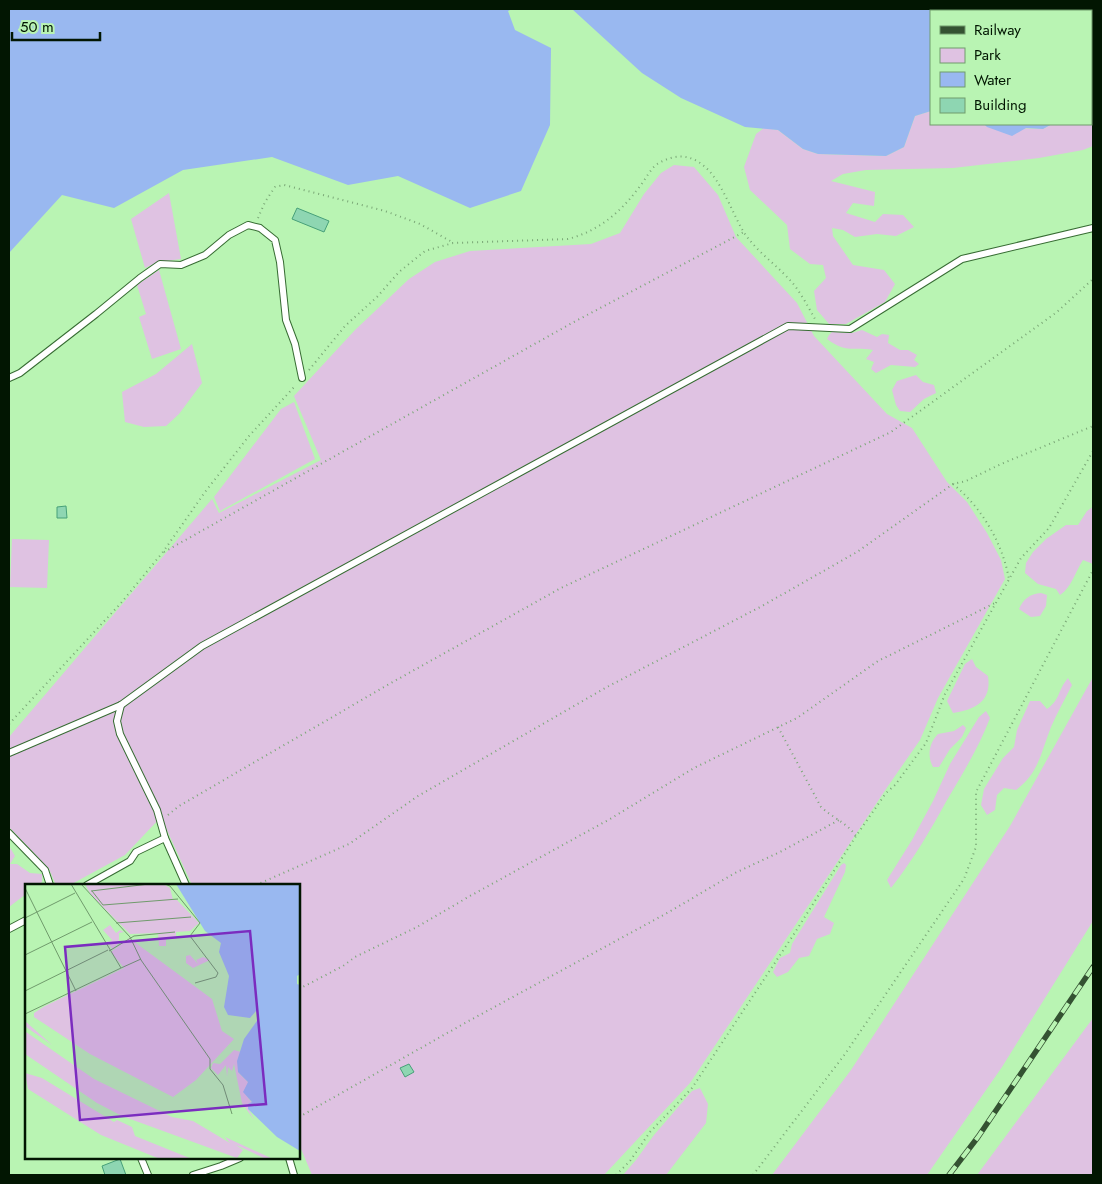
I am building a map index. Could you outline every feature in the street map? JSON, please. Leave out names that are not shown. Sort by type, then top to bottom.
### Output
[{"type":"lane","points":[[9,378],[20,372],[160,264],[181,265],[205,255],[229,235],[248,225],[260,228],[275,240],[280,262],[286,320],[295,344],[302,378]]},
{"type":"lane","points":[[9,753],[121,705],[202,646],[788,326],[850,329],[962,258],[1093,228]]},
{"type":"lane","points":[[121,705],[118,721],[120,734],[157,810],[165,838],[186,884]]},
{"type":"lane","points":[[9,833],[45,870],[50,884]]},
{"type":"lane","points":[[89,884],[130,862],[136,852],[165,838]]},
{"type":"lane","points":[[9,929],[25,921]]},
{"type":"lane","points":[[141,1159],[148,1175]]},
{"type":"lane","points":[[193,1175],[237,1159]]},
{"type":"lane","points":[[290,1159],[294,1175]]},
{"type":"path","points":[[9,724],[121,603],[163,552],[205,492],[243,443],[302,378],[345,326],[377,297],[398,272],[425,251],[453,243],[568,238],[581,235],[600,226],[615,215],[633,196],[657,164],[674,156],[688,156],[705,166],[720,187],[744,232],[758,250],[789,279],[806,302],[819,328]]},
{"type":"path","points":[[253,226],[275,187],[284,184],[385,211],[420,224],[453,243]]},
{"type":"path","points":[[163,552],[572,323],[744,232]]},
{"type":"path","points":[[160,820],[179,806],[391,682],[561,588],[891,432],[1058,312],[1093,280]]},
{"type":"path","points":[[258,884],[349,844],[418,796],[607,687],[762,606],[856,552],[953,484],[966,481],[1001,464],[1093,426]]},
{"type":"path","points":[[616,1175],[630,1161],[650,1132],[692,1088],[856,836],[886,793],[895,785],[926,743],[945,694],[1021,558],[1049,528],[1093,451]]},
{"type":"path","points":[[953,484],[970,498],[992,532],[1006,560],[1009,579]]},
{"type":"path","points":[[753,1175],[845,1054],[964,879],[976,847],[976,792],[1093,570]]},
{"type":"path","points":[[300,988],[343,966],[355,957],[417,927],[610,819],[694,768],[797,718],[878,661],[996,602]]},
{"type":"path","points":[[778,727],[821,807],[831,816],[849,827],[856,836]]},
{"type":"path","points":[[300,1116],[464,1023],[669,912],[735,873],[782,851],[839,820]]},
{"type":"green space","points":[[1092,90],[1093,146],[1083,150],[1039,158],[953,168],[866,170],[843,174],[831,181],[875,192],[874,206],[853,203],[846,213],[875,222],[883,214],[903,215],[914,227],[896,236],[877,234],[855,237],[843,230],[832,228],[833,236],[853,265],[884,270],[895,284],[885,302],[846,324],[829,324],[817,310],[814,291],[826,278],[823,265],[810,264],[790,249],[787,225],[750,190],[744,167],[756,134],[764,128],[778,130],[803,149],[818,154],[886,156],[904,147],[915,116],[930,111],[930,125],[985,125],[988,127],[1043,129],[1050,125],[1092,125]]},
{"type":"green space","points":[[674,165],[694,167],[718,195],[736,237],[797,303],[814,336],[887,414],[912,428],[947,482],[967,502],[987,533],[1001,560],[1005,579],[938,698],[920,740],[690,1083],[604,1175],[312,1175],[300,1146],[300,884],[192,884],[161,817],[125,855],[72,884],[56,884],[49,869],[9,827],[9,737],[212,499],[219,513],[321,460],[294,396],[355,330],[409,279],[435,262],[470,251],[591,244],[620,233],[644,194],[661,173]]},
{"type":"green space","points":[[169,193],[181,259],[158,262],[145,268],[131,219]]},
{"type":"green space","points":[[159,270],[181,349],[152,359],[139,317],[146,314],[137,285]]},
{"type":"green space","points":[[862,330],[877,337],[882,334],[889,335],[888,343],[900,350],[908,350],[917,355],[914,360],[919,364],[915,367],[891,365],[876,373],[871,369],[874,362],[866,359],[873,350],[845,348],[827,339],[832,332],[852,333]]},
{"type":"green space","points":[[192,344],[202,383],[179,414],[166,426],[144,427],[125,422],[122,392],[156,374]]},
{"type":"green space","points":[[916,375],[923,382],[934,385],[936,393],[924,399],[910,412],[900,411],[896,405],[892,390],[897,381]]},
{"type":"green space","points":[[294,402],[315,459],[220,511],[214,497],[281,409]]},
{"type":"green space","points":[[1093,507],[1093,564],[1083,560],[1070,584],[1060,595],[1056,589],[1038,584],[1025,573],[1026,563],[1033,552],[1046,539],[1066,525],[1078,525],[1087,511]]},
{"type":"green space","points":[[12,539],[49,540],[47,588],[10,587]]},
{"type":"green space","points":[[1041,593],[1047,595],[1046,606],[1040,616],[1031,617],[1019,609],[1027,598]]},
{"type":"green space","points":[[972,659],[976,667],[988,676],[989,685],[987,692],[975,707],[953,713],[947,701],[965,664]]},
{"type":"green space","points":[[1093,677],[1093,921],[1002,1067],[927,1175],[772,1175],[851,1070],[1010,826]]},
{"type":"green space","points":[[1068,678],[1072,685],[1058,711],[1035,769],[1016,790],[1004,788],[997,795],[995,810],[987,815],[981,805],[984,789],[1003,758],[1014,747],[1017,730],[1030,701],[1040,701],[1047,709],[1055,702]]},
{"type":"green space","points":[[986,711],[990,718],[970,760],[921,845],[891,888],[887,880],[912,840],[950,764],[979,717]]},
{"type":"green space","points":[[963,725],[966,728],[962,737],[950,749],[939,767],[933,767],[930,754],[931,745],[935,738],[938,734],[954,731]]},
{"type":"green space","points":[[9,846],[15,856],[10,864],[17,864],[30,873],[42,874],[42,882],[39,884],[25,884],[25,895],[9,907]]},
{"type":"green space","points":[[844,863],[846,865],[845,872],[824,917],[834,923],[830,934],[817,939],[809,956],[799,958],[788,972],[777,977],[773,972],[780,958],[790,953],[792,944]]},
{"type":"green space","points":[[1093,1018],[1093,1175],[977,1175]]},
{"type":"green space","points":[[700,1088],[708,1104],[706,1123],[666,1175],[623,1175],[692,1091]]},
{"type":"water","points":[[9,9],[512,9],[508,11],[515,30],[551,48],[550,125],[521,191],[470,208],[398,176],[348,185],[272,157],[183,170],[114,208],[62,195],[9,253]]},
{"type":"water","points":[[572,9],[1093,9],[1093,92],[1092,10],[930,10],[930,111],[915,116],[904,147],[886,156],[818,154],[803,149],[778,130],[745,127],[681,98],[642,73]]},
{"type":"water","points":[[985,125],[1050,125],[1043,129],[1026,128],[1012,136]]},
{"type":"building","points":[[297,208],[329,221],[324,232],[292,219]]},
{"type":"building","points":[[66,506],[67,518],[57,518],[57,507]]},
{"type":"building","points":[[409,1064],[414,1072],[405,1077],[400,1068]]},
{"type":"building","points":[[120,1159],[126,1175],[105,1175],[102,1166]]},
{"type":"railway","points":[[949,1175],[978,1137],[1093,967]]}]
